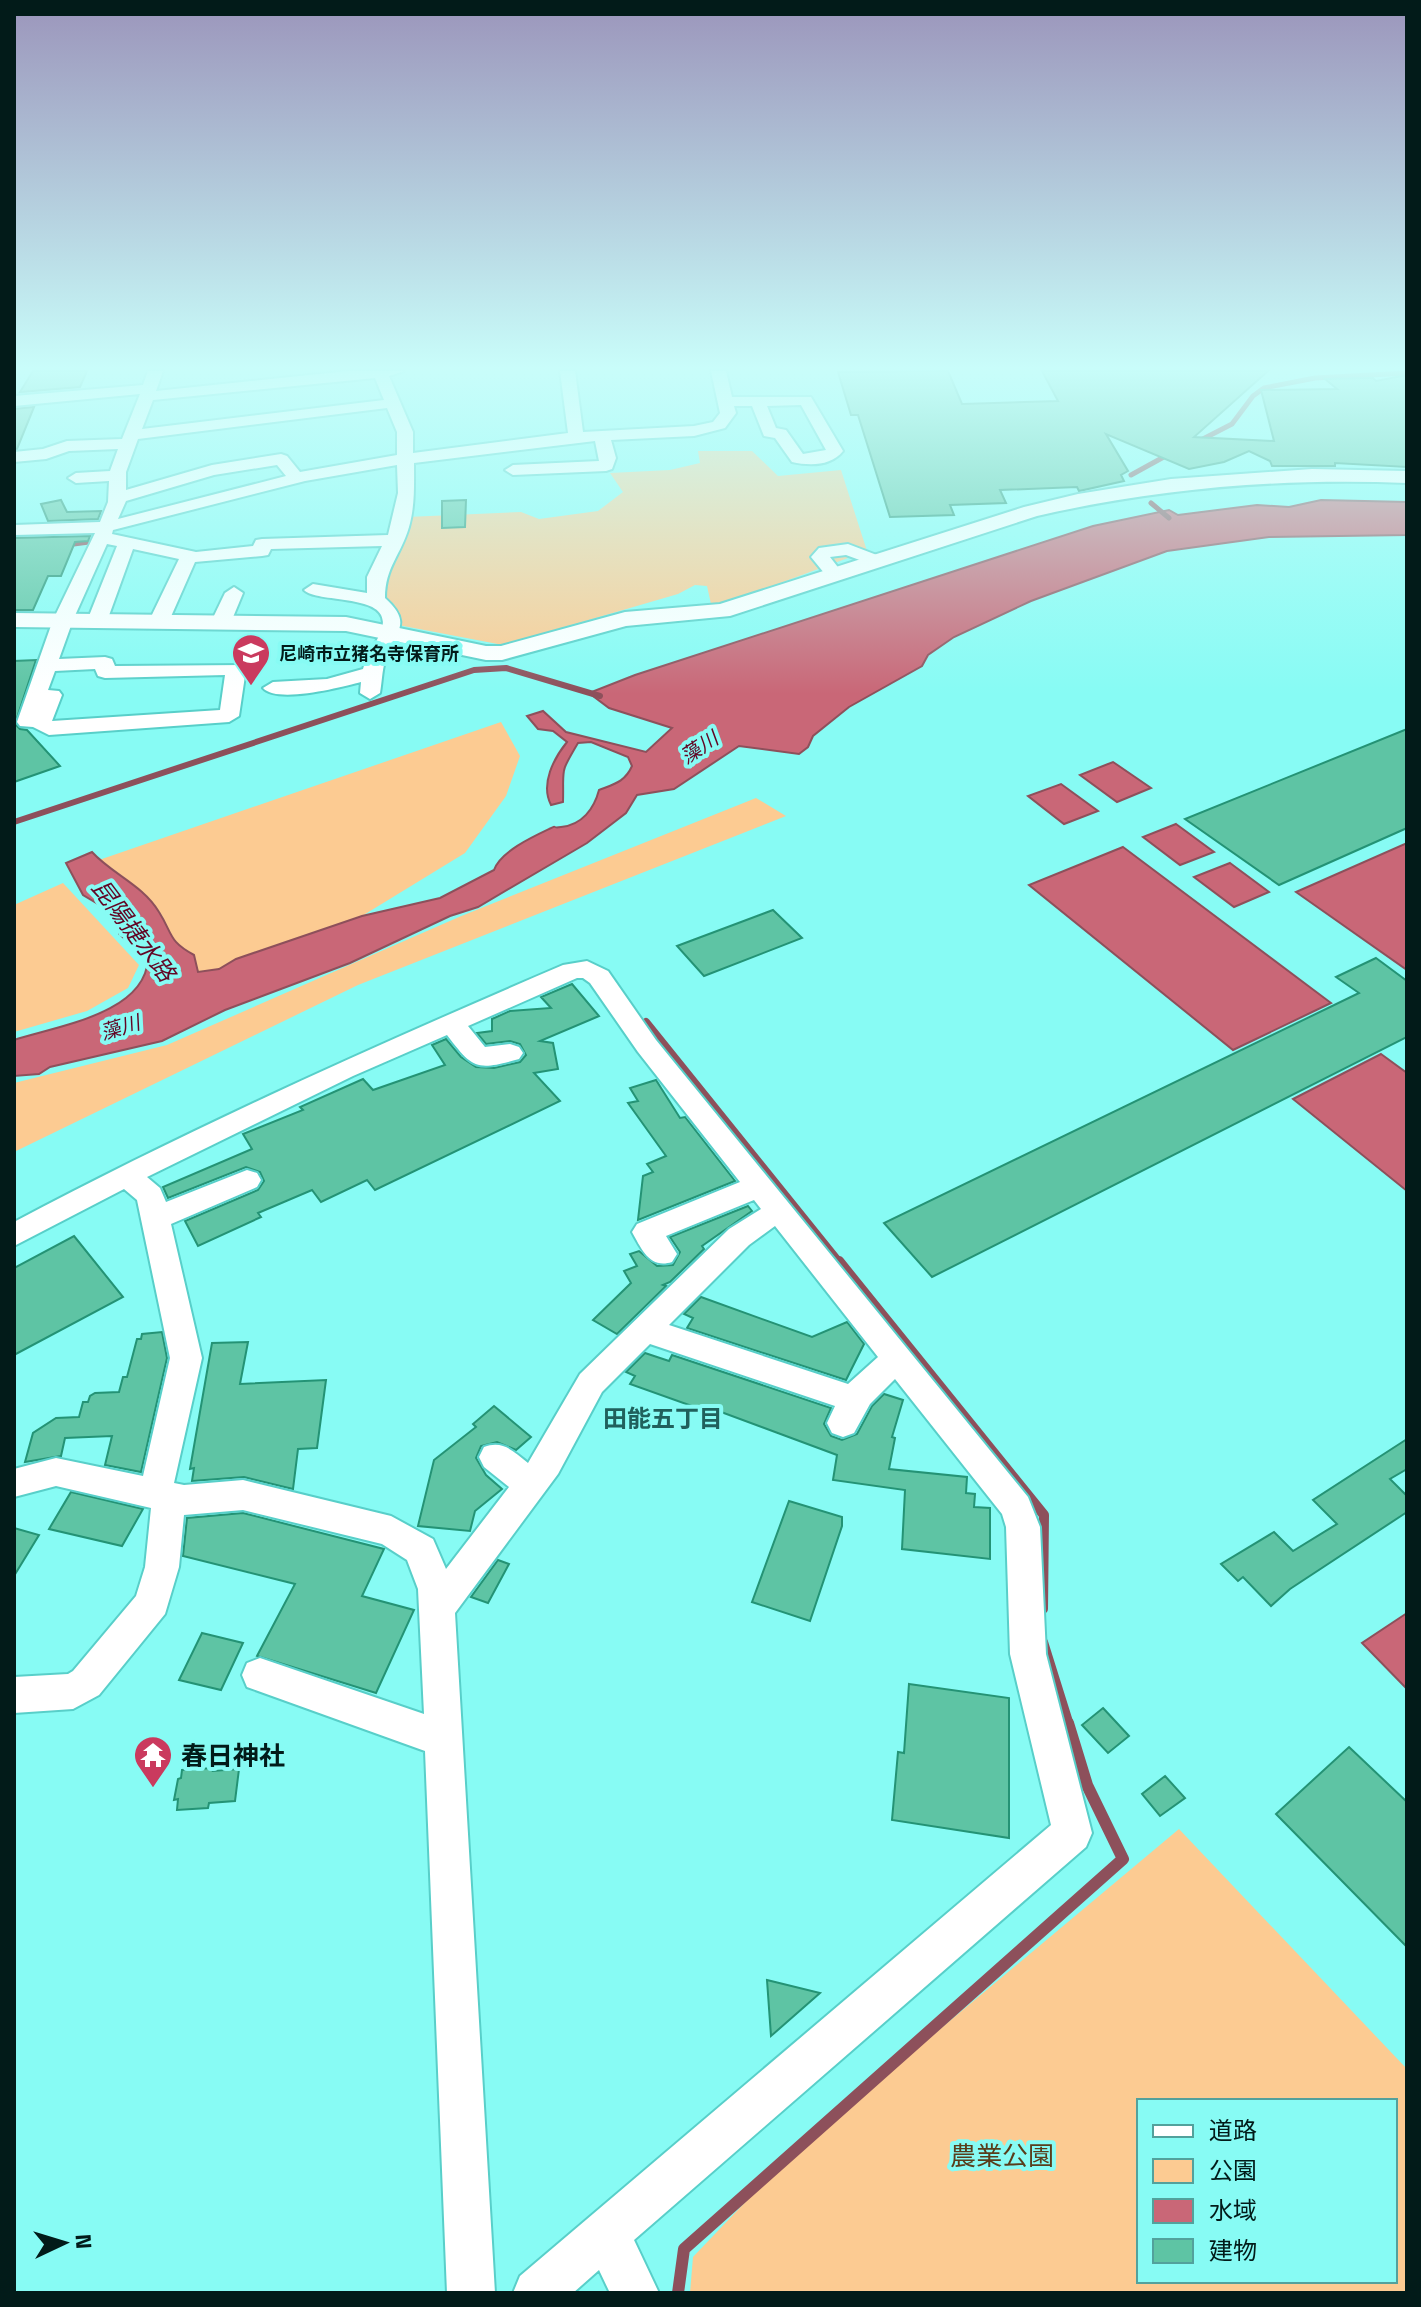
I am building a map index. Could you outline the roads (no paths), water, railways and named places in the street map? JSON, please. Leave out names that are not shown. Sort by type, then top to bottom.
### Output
[{"type":"street","points":[[49,729],[41,723],[63,620],[118,498],[118,479]]},
{"type":"street","points":[[118,498],[183,479]]},
{"type":"street","points":[[14,530],[104,532],[294,479]]},
{"type":"street","points":[[376,600],[376,577],[400,528],[405,479]]},
{"type":"street","points":[[14,620],[346,624],[486,653],[502,653],[625,619],[722,611],[1031,511],[1136,488],[1219,479]]},
{"type":"street","points":[[104,532],[127,542],[189,556],[262,551],[262,544],[392,540]]},
{"type":"street","points":[[97,621],[127,542]]},
{"type":"street","points":[[159,621],[189,556]]},
{"type":"street","points":[[313,590],[376,600],[386,608],[393,622],[392,632],[376,655],[370,693]]},
{"type":"street","points":[[221,622],[234,593]]},
{"type":"street","points":[[105,663],[105,672],[236,669],[229,716],[49,729],[38,733],[20,722],[55,664],[105,663]]},
{"type":"street","points":[[273,688],[328,685],[373,672]]},
{"type":"street","points":[[14,1235],[134,1181],[451,1023],[572,971],[587,969],[599,977],[647,1046],[1016,1507],[1023,1527],[1028,1654],[1072,1833],[537,2293]]},
{"type":"street","points":[[451,1023],[478,1057],[510,1053]]},
{"type":"street","points":[[134,1181],[220,1148]]},
{"type":"street","points":[[156,1218],[247,1180]]},
{"type":"street","points":[[14,1695],[73,1691],[86,1683],[152,1603],[162,1567],[162,1496],[186,1358],[150,1195],[134,1181]]},
{"type":"street","points":[[648,1241],[759,1186]]},
{"type":"street","points":[[437,1609],[530,1484],[564,1434],[591,1383],[739,1237],[764,1219],[780,1213]]},
{"type":"street","points":[[645,1330],[848,1411],[881,1369],[899,1361]]},
{"type":"street","points":[[496,1457],[530,1484]]},
{"type":"street","points":[[14,1483],[56,1472],[184,1500],[243,1495],[391,1531],[421,1550],[436,1589],[471,2293]]},
{"type":"street","points":[[260,1675],[444,1739]]},
{"type":"street","points":[[606,2234],[635,2293]]},
{"type":"water","points":[[1321,500],[1407,502],[1407,535],[1269,537],[1167,551],[1031,601],[954,637],[928,655],[922,666],[849,707],[813,736],[808,747],[799,754],[739,746],[674,789],[637,795],[626,813],[587,843],[478,907],[450,916],[350,963],[225,1010],[162,1041],[50,1067],[39,1074],[14,1076],[14,1040],[75,1023],[116,1005],[132,993],[143,978],[148,959],[119,934],[123,919],[83,895],[66,863],[92,852],[152,903],[175,941],[194,955],[198,972],[219,969],[236,959],[362,916],[440,898],[494,870],[503,857],[526,841],[554,827],[568,826],[581,819],[594,804],[599,790],[622,779],[632,766],[628,757],[591,742],[578,743],[564,771],[563,802],[551,805],[548,780],[553,763],[567,742],[553,731],[538,729],[527,716],[543,711],[566,732],[646,752],[672,728],[609,708],[589,693],[635,675],[1093,526],[1169,510],[1178,515],[1257,505],[1289,507]]},
{"type":"water","points":[[1113,762],[1151,788],[1117,802],[1080,775]]},
{"type":"water","points":[[1061,784],[1098,811],[1064,824],[1028,796]]},
{"type":"water","points":[[1176,824],[1214,852],[1180,865],[1143,837]]},
{"type":"water","points":[[1407,843],[1407,970],[1296,892]]},
{"type":"water","points":[[1123,847],[1331,1003],[1233,1050],[1029,885]]},
{"type":"water","points":[[1230,863],[1269,892],[1234,907],[1194,877]]},
{"type":"water","points":[[1381,1054],[1407,1073],[1407,1191],[1293,1099]]},
{"type":"water","points":[[1407,1613],[1407,1689],[1362,1643]]},
{"type":"waterway","points":[[1151,503],[1169,518]]},
{"type":"waterway","points":[[66,545],[89,542]]},
{"type":"waterway","points":[[14,822],[474,670],[506,668],[600,696]]},
{"type":"waterway","points":[[646,1022],[840,1263]]},
{"type":"waterway","points":[[839,1261],[1044,1515],[1043,1609]]},
{"type":"waterway","points":[[1043,1642],[1069,1725]]},
{"type":"waterway","points":[[678,2293],[684,2249],[1123,1859],[1087,1785],[1068,1723]]},
{"type":"place","name":"尼崎市立猪名寺保育所","points":[[251,687]]},
{"type":"place","name":"春日神社","points":[[153,1789]]},
{"type":"district","name":"田能五丁目","points":[[663,1418]]},
{"type":"water label","name":"藻川","points":[[699,747]]},
{"type":"water label","name":"昆陽捷水路","points":[[134,930]]},
{"type":"water label","name":"藻川","points":[[120,1027]]},
{"type":"park label","name":"農業公園","points":[[1002,2155]]}]
